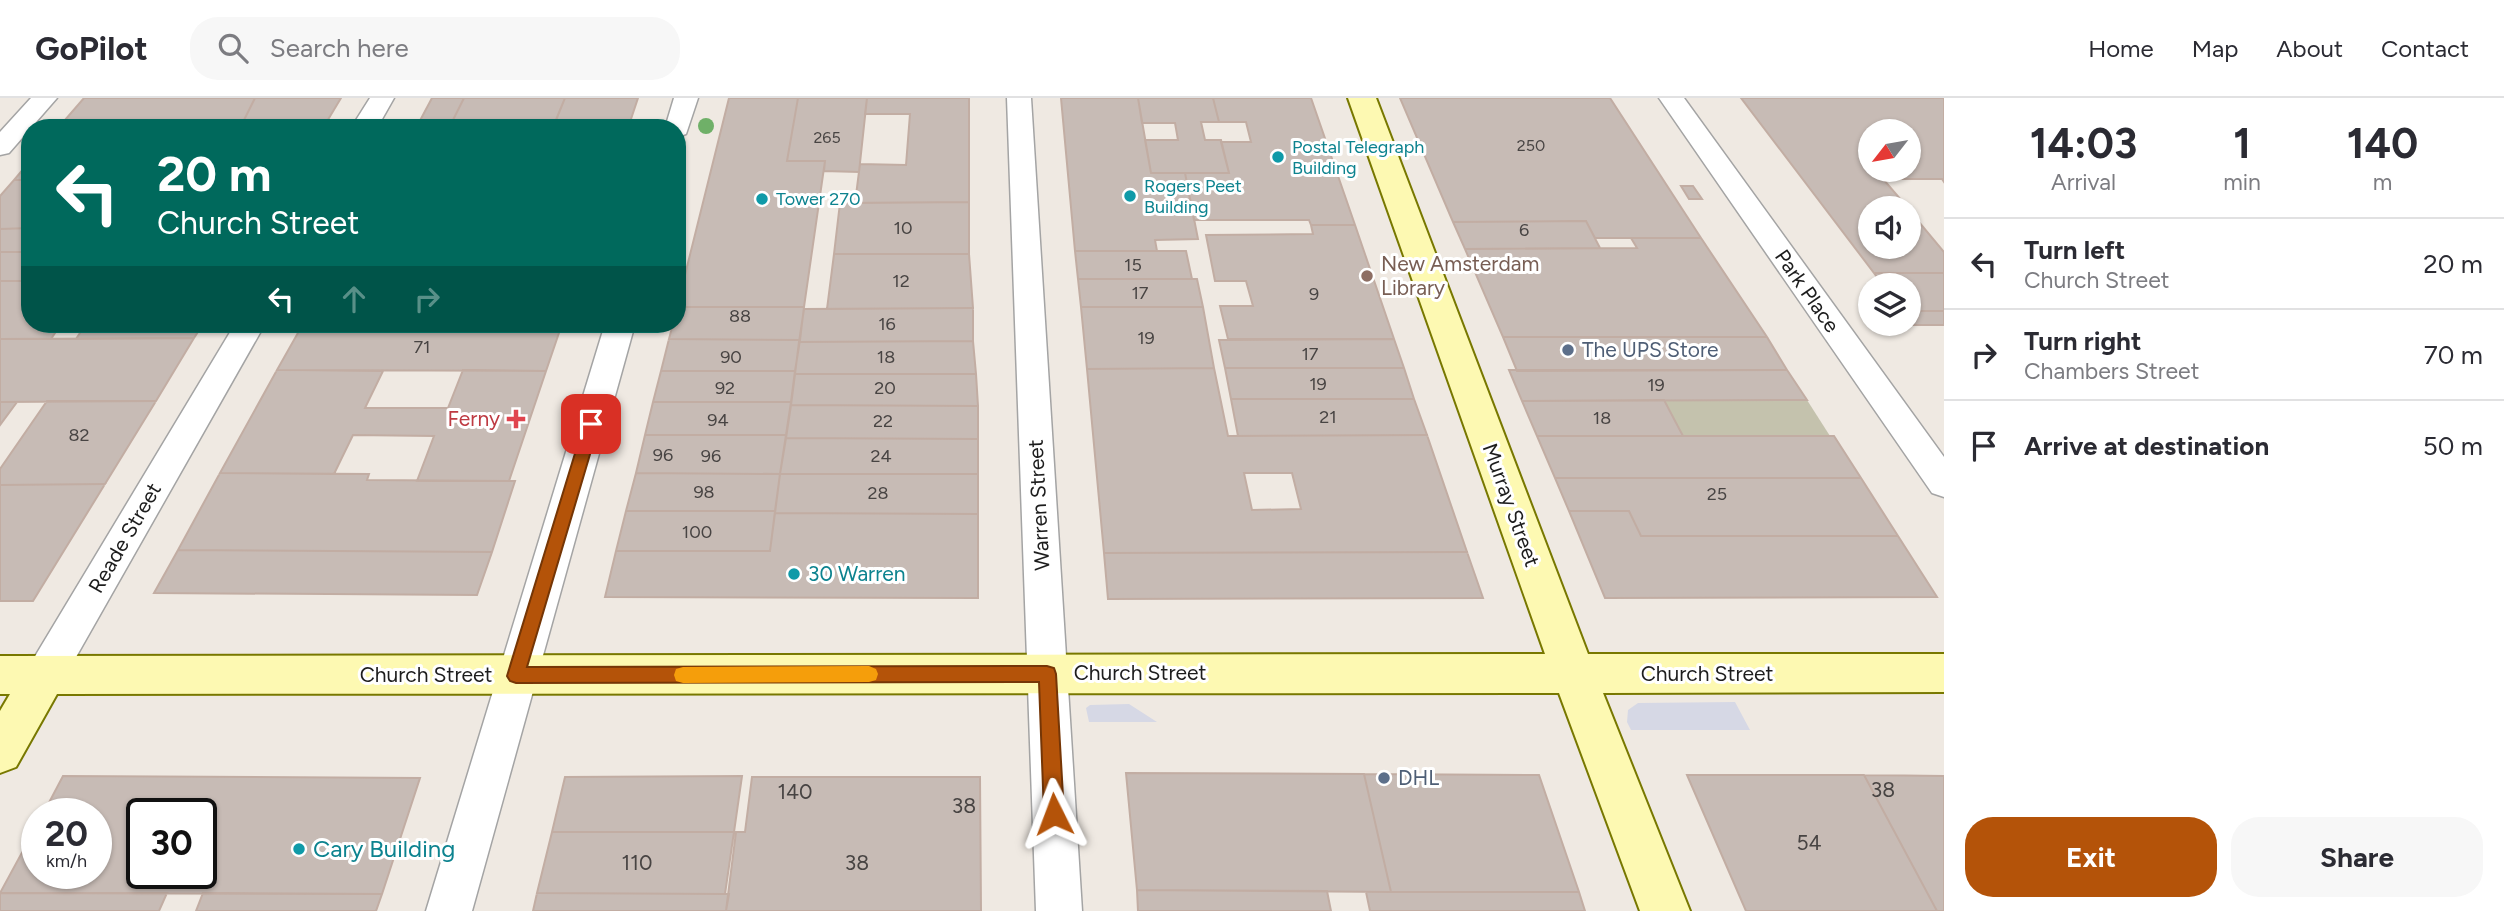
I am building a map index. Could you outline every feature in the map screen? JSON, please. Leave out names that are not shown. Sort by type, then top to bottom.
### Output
[{"type":"main road","name":"Murray Street","points":[[1362,98],[1574,673],[1665,911]]},
{"type":"main road","name":"Church Street","points":[[0,675],[1944,673]]},
{"type":"main road","name":"Reade Street","points":[[0,752],[45,675]]},
{"type":"street","points":[[25,119],[45,98]]},
{"type":"street","points":[[370,119],[382,98]]},
{"type":"street","points":[[680,119],[686,98]]},
{"type":"street","name":"Warren Street","points":[[1019,98],[1059,911]]},
{"type":"street","name":"Park Place","points":[[1671,98],[1944,483]]},
{"type":"street","points":[[0,146],[21,124]]},
{"type":"street","name":"Reade Street","points":[[45,675],[245,333]]},
{"type":"street","points":[[449,911],[617,333]]},
{"type":"shaded area","points":[[1664,400],[1807,400],[1830,436],[1683,436]]},
{"type":"shaded area","points":[[1735,702],[1750,730],[1631,730],[1627,722],[1628,710],[1638,703]]},
{"type":"shaded area","points":[[1129,704],[1157,722],[1089,722],[1086,708],[1090,705]]},
{"type":"building","points":[[84,98],[255,98],[244,119],[66,119]]},
{"type":"building","points":[[255,98],[341,98],[328,119],[244,119]]},
{"type":"building","points":[[432,98],[464,98],[454,119],[421,119]]},
{"type":"building","points":[[464,98],[565,98],[556,119],[454,119]]},
{"type":"building","points":[[565,98],[638,98],[631,119],[557,119]]},
{"type":"building","name":"Tower 270","points":[[729,98],[798,98],[787,161],[825,161],[804,307],[686,307],[686,271]]},
{"type":"building","points":[[798,98],[867,98],[859,172],[824,171],[825,161],[787,161]]},
{"type":"building","points":[[867,98],[969,98],[969,202],[855,203],[860,164],[906,165],[910,114],[865,114]]},
{"type":"building","name":"Rogers Peet Building","points":[[1061,98],[1138,98],[1151,173],[1185,173],[1198,239],[1155,240],[1157,251],[1075,251]]},
{"type":"building","points":[[1138,98],[1213,98],[1219,122],[1201,122],[1205,140],[1221,140],[1229,173],[1151,173],[1145,140],[1178,140],[1175,123],[1142,123]]},
{"type":"building","name":"Postal Telegraph Building","points":[[1213,98],[1311,98],[1355,225],[1311,225],[1309,220],[1194,220],[1185,173],[1229,173],[1221,142],[1251,142],[1246,122],[1219,122]]},
{"type":"building","points":[[1400,98],[1610,98],[1701,238],[1595,238],[1586,221],[1453,222]]},
{"type":"building","points":[[1741,98],[1944,98],[1944,182],[1942,179],[1922,179],[1922,119],[1858,119],[1858,182],[1886,182],[1898,196],[1858,196],[1858,252]]},
{"type":"building","points":[[14,180],[21,180],[21,228],[0,229],[0,196]]},
{"type":"building","points":[[1681,186],[1693,186],[1702,199],[1689,199]]},
{"type":"building","points":[[969,202],[969,254],[834,254],[840,203]]},
{"type":"building","points":[[1586,221],[1600,248],[1465,249],[1453,222]]},
{"type":"building","points":[[1921,224],[1944,252],[1944,273],[1874,273],[1863,259],[1921,259]]},
{"type":"building","points":[[1311,225],[1355,225],[1394,339],[1228,339],[1220,306],[1253,306],[1246,281],[1215,281],[1206,235],[1313,234]]},
{"type":"building","points":[[21,228],[21,252],[0,252],[0,229]]},
{"type":"building","points":[[1631,238],[1701,238],[1767,337],[1503,337],[1465,249],[1637,248]]},
{"type":"building","points":[[1075,251],[1186,251],[1192,279],[1078,279]]},
{"type":"building","points":[[0,252],[21,252],[21,281],[0,281]]},
{"type":"building","points":[[834,254],[969,254],[973,308],[827,309]]},
{"type":"building","points":[[1921,273],[1944,273],[1944,311],[1921,311]]},
{"type":"building","points":[[1078,279],[1197,279],[1203,307],[1081,307]]},
{"type":"building","points":[[0,281],[21,281],[21,333],[55,333],[51,339],[0,339]]},
{"type":"building","points":[[686,307],[804,307],[800,340],[669,339],[671,333],[686,333]]},
{"type":"building","points":[[1081,307],[1203,307],[1214,368],[1087,369]]},
{"type":"building","points":[[973,308],[973,341],[799,342],[804,309]]},
{"type":"building","points":[[1921,311],[1944,311],[1944,325],[1921,325]]},
{"type":"building","points":[[80,333],[197,333],[194,338],[76,339]]},
{"type":"building","points":[[298,333],[559,333],[546,371],[277,370]]},
{"type":"building","points":[[1503,337],[1767,337],[1787,370],[1517,371]]},
{"type":"building","points":[[194,338],[156,401],[0,402],[0,339]]},
{"type":"building","points":[[669,339],[800,340],[795,371],[661,371]]},
{"type":"building","points":[[1394,339],[1404,368],[1225,368],[1219,340]]},
{"type":"building","points":[[973,341],[976,374],[795,374],[799,342]]},
{"type":"building","points":[[1214,368],[1228,436],[1427,435],[1467,552],[1104,553],[1087,369]],"holes":[[[1244,473],[1292,473],[1301,509],[1252,510]]]},
{"type":"building","points":[[1225,368],[1404,368],[1414,399],[1231,399]]},
{"type":"building","points":[[277,370],[383,371],[365,408],[448,408],[463,370],[546,371],[509,481],[417,481],[434,436],[353,435],[334,474],[220,473]]},
{"type":"building","points":[[1509,370],[1787,370],[1807,400],[1522,401]]},
{"type":"building","points":[[661,371],[795,371],[791,402],[653,402]]},
{"type":"building","points":[[795,374],[976,374],[978,406],[791,405]]},
{"type":"building","points":[[1231,399],[1414,399],[1427,435],[1238,436]]},
{"type":"building","points":[[1664,400],[1683,436],[1537,436],[1522,401]]},
{"type":"building","points":[[47,401],[156,401],[105,484],[0,485],[0,469]]},
{"type":"building","points":[[0,402],[17,402],[0,425]]},
{"type":"building","points":[[653,402],[791,402],[786,435],[645,435]]},
{"type":"building","points":[[791,405],[978,406],[978,439],[786,438]]},
{"type":"building","points":[[645,435],[786,435],[780,474],[636,473]]},
{"type":"building","points":[[1537,436],[1834,436],[1861,478],[1555,478]]},
{"type":"building","points":[[786,438],[978,439],[978,474],[780,474]]},
{"type":"building","points":[[220,473],[369,474],[367,480],[515,481],[492,552],[178,550]]},
{"type":"building","points":[[636,473],[780,474],[775,511],[626,511]]},
{"type":"building","points":[[780,474],[978,474],[978,514],[775,513]]},
{"type":"building","points":[[1555,478],[1861,478],[1898,536],[1641,536],[1629,511],[1569,511]]},
{"type":"building","points":[[105,484],[33,601],[0,601],[0,485]]},
{"type":"building","points":[[626,511],[775,511],[770,551],[616,551]]},
{"type":"building","points":[[1569,511],[1629,511],[1641,536],[1898,536],[1937,597],[1605,598]]},
{"type":"building","name":"30 Warren","points":[[775,513],[978,514],[978,598],[605,597],[616,551],[770,551]]},
{"type":"building","points":[[178,550],[492,552],[477,595],[154,593]]},
{"type":"building","points":[[1467,552],[1483,598],[1108,599],[1104,553]]},
{"type":"building","points":[[1126,773],[1364,774],[1391,892],[1137,890]]},
{"type":"building","points":[[1364,774],[1539,775],[1579,892],[1391,892]]},
{"type":"building","points":[[1687,775],[1864,775],[1937,911],[1746,911]]},
{"type":"building","points":[[1864,775],[1944,776],[1944,911],[1937,911]]},
{"type":"building","name":"Cary Building","points":[[63,776],[420,778],[382,894],[0,893],[21,854],[21,889],[112,889],[112,798],[51,798]]},
{"type":"building","points":[[742,776],[734,832],[552,832],[565,777]]},
{"type":"building","points":[[752,777],[980,777],[981,911],[726,911],[736,832],[745,832]]},
{"type":"building","points":[[552,832],[734,832],[725,894],[537,893]]},
{"type":"building","points":[[1137,890],[1327,891],[1331,911],[1138,911]]},
{"type":"building","points":[[1366,892],[1579,892],[1585,911],[1370,911]]},
{"type":"building","points":[[0,893],[167,893],[159,911],[0,911]]},
{"type":"building","points":[[203,893],[382,894],[376,911],[196,911]]},
{"type":"building","points":[[537,893],[729,894],[726,911],[533,911]]},
{"type":"slow traffic","points":[[683,675],[869,674]]},
{"type":"place","name":"Postal Telegraph Building","points":[[1278,157]]},
{"type":"place","name":"Rogers Peet Building","points":[[1130,196]]},
{"type":"place","name":"Tower 270","points":[[762,199]]},
{"type":"place","name":"New Amsterdam Library","points":[[1367,276]]},
{"type":"place","name":"The UPS Store","points":[[1568,350]]},
{"type":"place","name":"Ferny","points":[[516,419]]},
{"type":"place","name":"30 Warren","points":[[794,574]]},
{"type":"place","name":"DHL","points":[[1384,778]]},
{"type":"place","name":"Cary Building","points":[[299,849]]},
{"type":"route","points":[[591,424],[516,676],[1047,674],[1054,814]]}]
